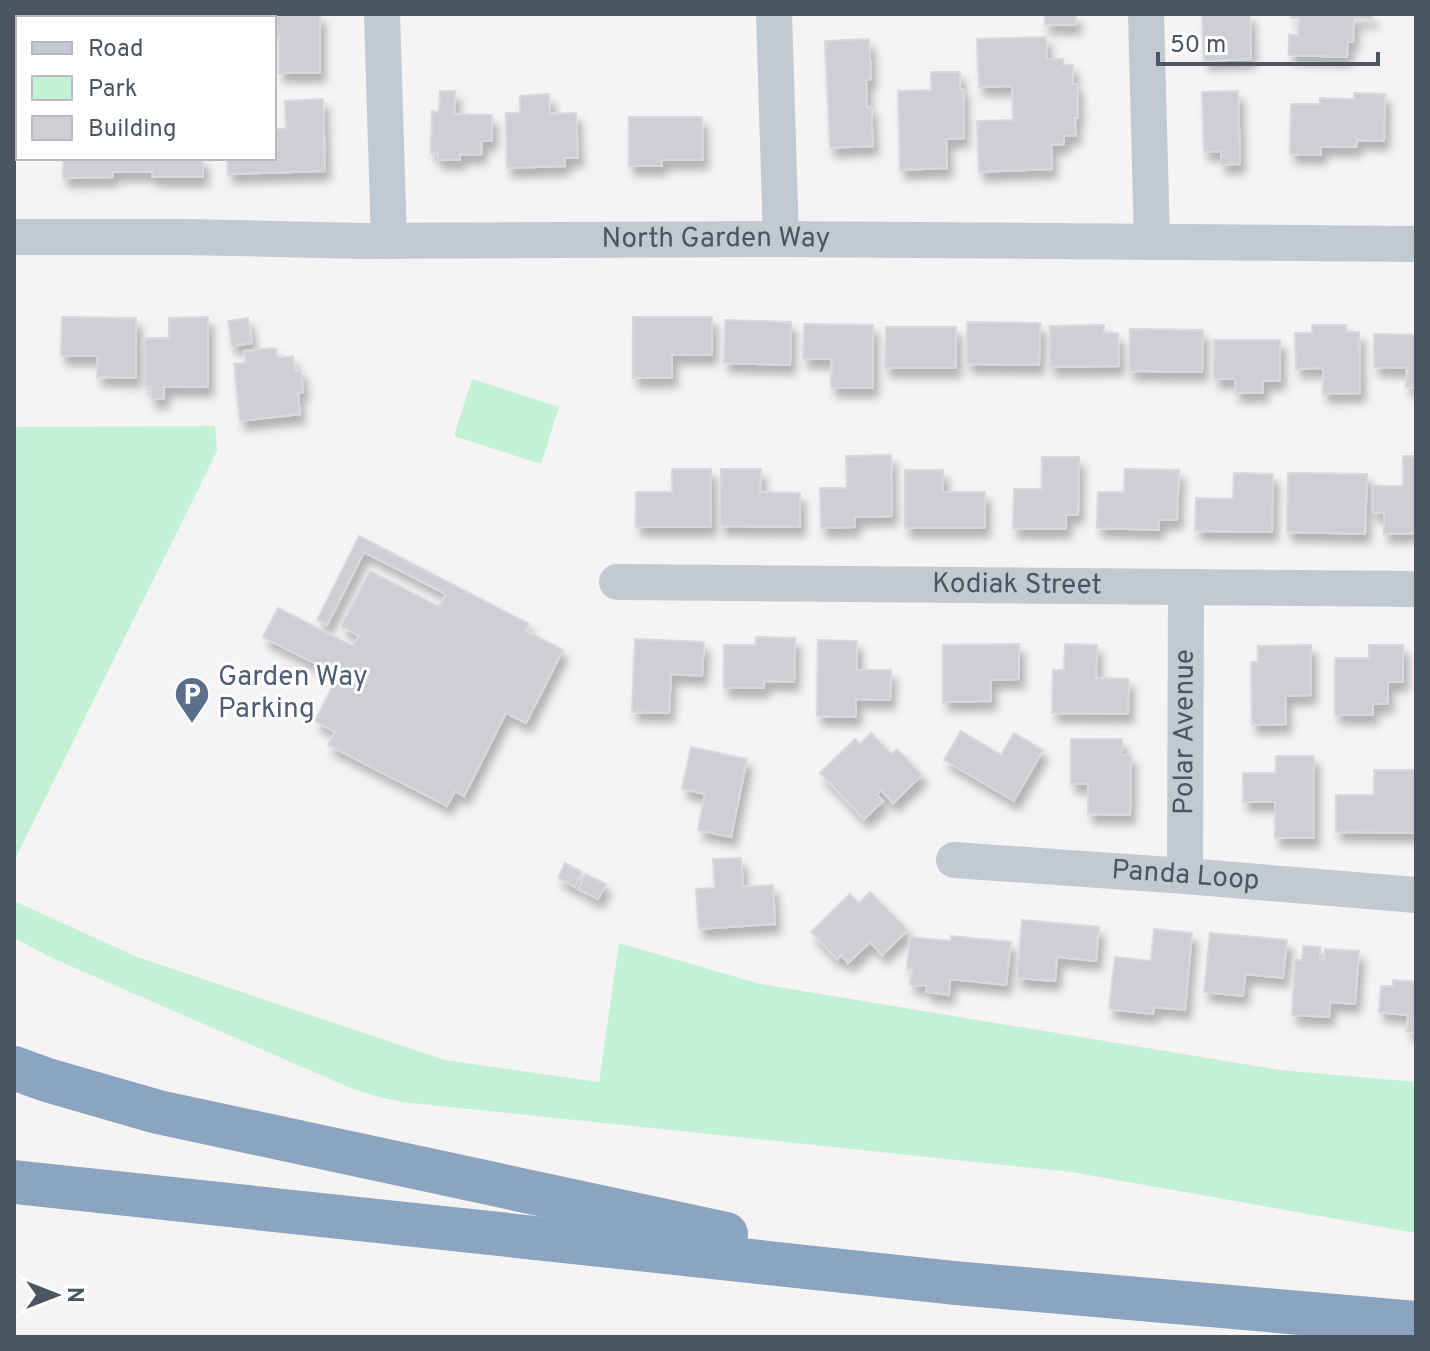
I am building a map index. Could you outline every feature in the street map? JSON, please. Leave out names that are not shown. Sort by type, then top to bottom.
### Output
[{"type":"highway","points":[[14,1068],[158,1112],[955,1283]]},
{"type":"highway","points":[[14,1182],[955,1283],[1416,1323]]},
{"type":"street","points":[[382,14],[389,241]]},
{"type":"street","points":[[774,14],[781,239]]},
{"type":"street","points":[[1146,14],[1152,242]]},
{"type":"street","name":"North Garden Way","points":[[14,237],[1416,244]]},
{"type":"street","name":"Kodiak Street","points":[[617,582],[1416,589]]},
{"type":"street","name":"Polar Avenue","points":[[1185,876],[1186,587]]},
{"type":"street","name":"Panda Loop","points":[[954,860],[1416,895]]},
{"type":"green space","points":[[472,379],[559,407],[541,464],[454,436]]},
{"type":"green space","points":[[215,426],[217,451],[14,861],[14,427]]},
{"type":"green space","points":[[14,901],[137,957],[445,1060],[599,1082],[619,943],[760,984],[1280,1070],[1416,1082],[1416,1233],[1071,1172],[379,1097],[353,1089],[52,958],[14,938]]},
{"type":"building","points":[[76,14],[119,14],[119,16]]},
{"type":"building","points":[[320,14],[320,73],[279,73],[276,16],[262,16]]},
{"type":"building","points":[[1045,14],[1076,14],[1076,25],[1045,25]]},
{"type":"building","points":[[1202,14],[1250,14],[1251,59],[1204,61]]},
{"type":"building","points":[[1291,14],[1372,14],[1372,19],[1354,18],[1353,42],[1348,42],[1347,57],[1289,55],[1289,34],[1298,35],[1299,18],[1291,18]]},
{"type":"building","points":[[1046,37],[1047,59],[1063,59],[1063,65],[1073,65],[1073,84],[1077,84],[1076,135],[1064,136],[1064,144],[1051,145],[1052,169],[979,172],[977,121],[1013,120],[1012,86],[979,87],[977,39]]},
{"type":"building","points":[[869,39],[871,79],[866,80],[867,108],[871,107],[873,146],[830,148],[825,41]]},
{"type":"building","points":[[931,72],[960,72],[964,138],[946,139],[947,168],[900,170],[898,91],[931,90]]},
{"type":"building","points":[[440,91],[455,91],[454,114],[492,115],[492,141],[482,141],[481,155],[460,154],[460,160],[438,160],[438,153],[431,153],[432,111],[439,112]]},
{"type":"building","points":[[1238,91],[1240,164],[1221,165],[1221,151],[1204,152],[1202,92]]},
{"type":"building","points":[[1354,93],[1385,94],[1384,141],[1357,140],[1356,147],[1321,147],[1321,155],[1290,154],[1291,104],[1320,104],[1320,98],[1354,99]]},
{"type":"building","points":[[549,94],[550,114],[576,113],[578,158],[564,158],[565,166],[507,168],[506,113],[520,113],[520,96]]},
{"type":"building","points":[[323,99],[325,171],[228,174],[227,160],[276,160],[276,129],[286,129],[285,101]]},
{"type":"building","points":[[629,117],[702,117],[703,160],[661,160],[662,166],[629,166]]},
{"type":"building","points":[[63,160],[203,160],[203,177],[152,177],[152,172],[113,172],[113,177],[63,178]]},
{"type":"building","points":[[62,317],[136,318],[136,378],[97,377],[98,356],[61,356]]},
{"type":"building","points":[[208,317],[208,387],[164,387],[164,399],[151,399],[151,386],[145,386],[145,338],[169,338],[169,318]]},
{"type":"building","points":[[633,317],[712,317],[712,355],[672,355],[672,378],[633,378]]},
{"type":"building","points":[[248,318],[252,343],[232,346],[228,321]]},
{"type":"building","points":[[725,320],[791,322],[790,365],[724,363]]},
{"type":"building","points":[[967,322],[1040,323],[1039,365],[967,364]]},
{"type":"building","points":[[804,324],[873,325],[873,388],[831,388],[832,359],[803,359]]},
{"type":"building","points":[[1104,325],[1104,333],[1118,333],[1119,366],[1050,367],[1050,326]]},
{"type":"building","points":[[1312,325],[1346,325],[1346,332],[1359,332],[1360,393],[1323,394],[1323,368],[1296,369],[1295,333],[1312,333]]},
{"type":"building","points":[[886,327],[956,327],[956,368],[885,368]]},
{"type":"building","points":[[1130,329],[1203,330],[1202,372],[1129,371]]},
{"type":"building","points":[[1374,334],[1416,335],[1416,388],[1406,387],[1407,368],[1374,367]]},
{"type":"building","points":[[1214,340],[1280,340],[1280,381],[1263,381],[1263,393],[1235,393],[1235,379],[1214,379]]},
{"type":"building","points":[[276,348],[277,358],[293,356],[295,371],[301,370],[303,392],[298,393],[300,414],[240,421],[234,364],[246,362],[244,351]]},
{"type":"building","points":[[891,455],[892,516],[855,517],[855,527],[821,528],[820,488],[847,488],[846,456]]},
{"type":"building","points":[[1403,456],[1416,456],[1416,533],[1384,534],[1384,513],[1373,513],[1373,486],[1403,486]]},
{"type":"building","points":[[1042,457],[1079,457],[1078,515],[1066,515],[1066,529],[1013,529],[1014,489],[1042,489]]},
{"type":"building","points":[[672,469],[711,469],[711,527],[636,527],[636,492],[672,492]]},
{"type":"building","points":[[721,469],[761,469],[760,492],[800,493],[800,527],[720,526]]},
{"type":"building","points":[[1125,469],[1179,470],[1177,520],[1159,520],[1159,530],[1097,528],[1098,492],[1124,492]]},
{"type":"building","points":[[905,470],[943,470],[943,492],[985,492],[985,528],[905,528]]},
{"type":"building","points":[[1234,473],[1273,474],[1272,532],[1195,531],[1196,498],[1233,499]]},
{"type":"building","points":[[1288,473],[1367,474],[1365,534],[1287,532]]},
{"type":"building","points":[[359,536],[529,624],[526,631],[563,650],[526,723],[506,713],[464,796],[455,791],[447,806],[328,745],[335,732],[315,721],[338,675],[263,637],[278,608],[353,646],[359,636],[341,626],[370,571],[439,607],[446,594],[364,552],[327,625],[317,620]]},
{"type":"building","points":[[756,637],[795,638],[794,682],[764,681],[764,688],[724,688],[724,645],[756,645]]},
{"type":"building","points":[[635,639],[704,642],[702,676],[671,674],[669,713],[632,712]]},
{"type":"building","points":[[818,640],[857,641],[857,670],[891,670],[890,700],[856,699],[856,717],[817,716]]},
{"type":"building","points":[[1019,644],[1019,679],[991,680],[991,701],[943,702],[943,645]]},
{"type":"building","points":[[1065,644],[1097,645],[1096,678],[1129,679],[1128,714],[1052,713],[1053,670],[1064,670]]},
{"type":"building","points":[[1311,645],[1311,695],[1285,696],[1286,724],[1252,725],[1251,662],[1258,662],[1258,646]]},
{"type":"building","points":[[1369,645],[1403,645],[1403,682],[1388,682],[1388,704],[1373,704],[1373,715],[1335,715],[1335,658],[1369,658]]},
{"type":"building","points":[[961,731],[1001,755],[1014,733],[1043,750],[1014,801],[944,760]]},
{"type":"building","points":[[871,733],[891,754],[897,749],[922,775],[893,803],[881,790],[877,795],[883,801],[864,819],[820,773],[855,739],[860,744]]},
{"type":"building","points":[[1071,739],[1122,739],[1122,755],[1131,755],[1130,815],[1088,814],[1088,784],[1071,784]]},
{"type":"building","points":[[691,747],[747,759],[731,837],[698,830],[705,794],[682,789]]},
{"type":"building","points":[[1276,756],[1314,756],[1314,838],[1275,838],[1275,802],[1243,802],[1243,773],[1276,773]]},
{"type":"building","points":[[1374,770],[1416,770],[1416,833],[1336,832],[1336,795],[1374,795]]},
{"type":"building","points":[[741,858],[743,887],[773,885],[775,924],[699,929],[696,889],[715,888],[713,859]]},
{"type":"building","points":[[565,863],[582,872],[575,887],[558,878]]},
{"type":"building","points":[[585,874],[606,884],[598,899],[578,889]]},
{"type":"building","points":[[870,892],[908,930],[882,955],[870,942],[848,963],[841,955],[837,959],[811,932],[850,894],[859,903]]},
{"type":"building","points":[[1022,920],[1099,927],[1096,961],[1057,957],[1055,981],[1017,978]]},
{"type":"building","points":[[1154,929],[1192,933],[1185,1010],[1154,1007],[1153,1014],[1109,1009],[1115,957],[1151,961]]},
{"type":"building","points":[[1210,933],[1287,940],[1283,978],[1245,974],[1243,996],[1204,992]]},
{"type":"building","points":[[951,936],[1011,942],[1006,985],[950,979],[949,995],[926,992],[927,986],[910,985],[912,969],[907,969],[910,937],[951,941]]},
{"type":"building","points":[[1303,946],[1320,947],[1320,959],[1324,959],[1325,949],[1359,951],[1355,1004],[1330,1002],[1329,1017],[1292,1015],[1295,960],[1302,960]]},
{"type":"building","points":[[1393,980],[1416,982],[1416,1033],[1407,1032],[1408,1015],[1379,1012],[1381,986],[1393,986]]},
{"type":"place","name":"Garden Way Parking","points":[[192,725]]}]
